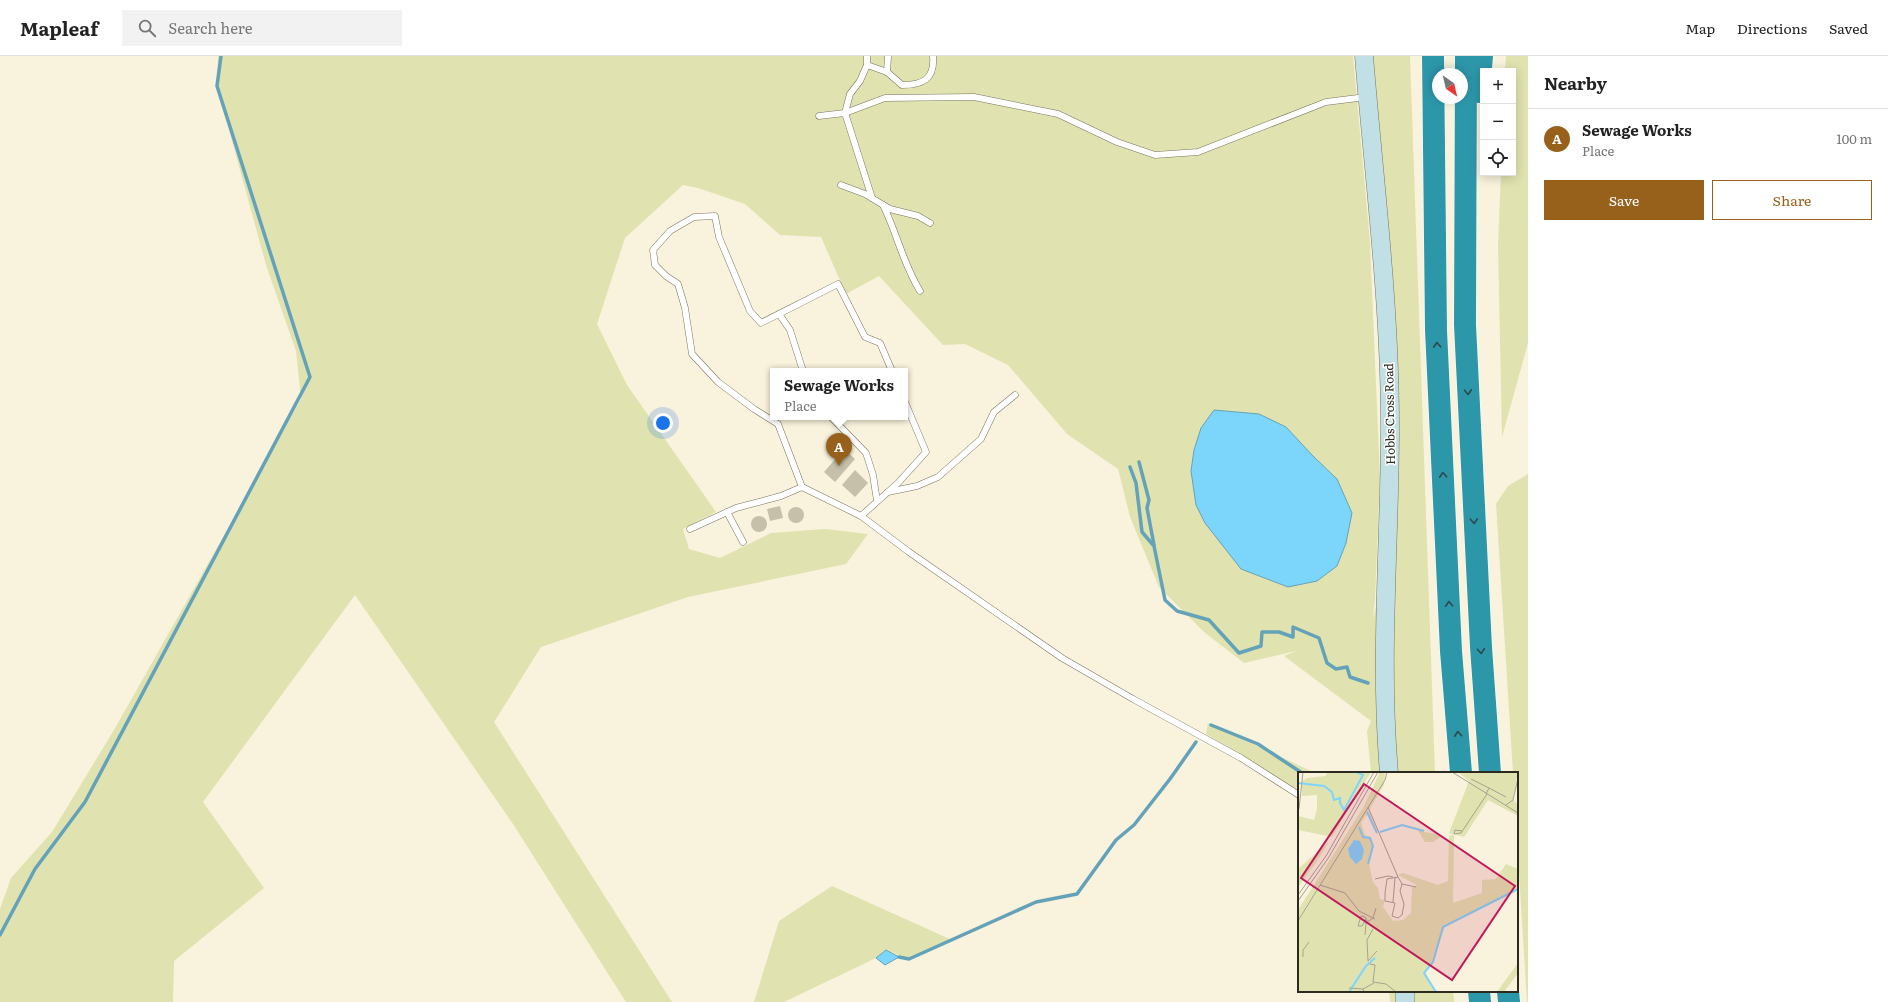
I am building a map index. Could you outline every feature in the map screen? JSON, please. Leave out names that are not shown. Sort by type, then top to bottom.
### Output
[{"type":"highway","points":[[1433,56],[1436,330],[1451,651],[1461,772]]},
{"type":"highway","points":[[1466,56],[1465,325],[1481,647],[1490,772]]},
{"type":"highway","points":[[1465,325],[1482,56]]},
{"type":"highway","points":[[1478,992],[1480,1002]]},
{"type":"highway","points":[[1508,992],[1509,1002]]},
{"type":"street","name":"Hobbs Cross Road","points":[[1364,56],[1379,222],[1389,373],[1390,427],[1386,581],[1385,714],[1389,772]]},
{"type":"lane","points":[[867,56],[867,65],[860,81],[850,94],[845,113],[872,198]]},
{"type":"lane","points":[[887,72],[888,56]]},
{"type":"lane","points":[[867,65],[887,72],[902,85],[913,85],[924,81],[932,73],[933,56]]},
{"type":"lane","points":[[819,116],[845,113],[885,98],[974,98],[1058,114],[1117,142],[1155,155],[1198,152],[1326,102],[1367,97]]},
{"type":"lane","points":[[841,185],[872,198],[890,209],[925,219],[930,222]]},
{"type":"lane","points":[[883,205],[890,219],[908,270],[920,291]]},
{"type":"lane","points":[[770,419],[718,382],[692,354],[685,308],[678,284],[666,276],[655,265],[653,250],[670,231],[694,217],[714,216],[719,237],[750,310],[761,323],[838,284],[865,337],[880,343],[891,368]]},
{"type":"lane","points":[[779,314],[790,330],[802,368]]},
{"type":"lane","points":[[888,492],[917,486],[938,476],[981,440],[994,412],[1015,395]]},
{"type":"lane","points":[[861,516],[888,492],[926,452],[908,409]]},
{"type":"lane","points":[[772,420],[778,424],[802,487],[861,516],[922,561],[1062,658],[1241,758],[1298,794]]},
{"type":"lane","points":[[834,420],[866,452],[873,475],[877,501]]},
{"type":"lane","points":[[690,529],[736,508],[781,496],[802,487]]},
{"type":"lane","points":[[727,512],[743,542]]},
{"type":"green space","points":[[218,56],[1353,56],[1370,242],[1380,477],[1373,618],[1378,598],[1394,649],[1396,430],[1366,56],[1410,56],[1435,772],[1371,772],[1367,731],[1371,721],[1284,656],[1296,651],[1244,663],[1204,632],[1159,587],[1130,517],[1118,469],[1067,434],[1008,365],[965,344],[943,345],[879,276],[846,294],[821,237],[780,235],[745,204],[698,188],[683,185],[625,238],[597,324],[627,385],[716,512],[683,529],[689,549],[720,558],[771,533],[825,529],[868,534],[846,564],[688,597],[541,647],[494,722],[672,1002],[626,1002],[513,824],[355,595],[203,802],[264,888],[174,961],[173,1002],[0,1002],[0,909],[11,878],[52,832],[114,730],[301,399],[296,351],[266,265],[217,86]]},
{"type":"green space","points":[[1506,56],[1528,56],[1528,343],[1502,437],[1498,245],[1501,176],[1516,176],[1516,68],[1505,68]]},
{"type":"green space","points":[[1528,474],[1528,1002],[1518,856],[1518,772],[1513,772],[1496,504],[1508,486]]},
{"type":"green space","points":[[1208,723],[1313,772],[1298,772],[1298,790],[1206,734]]},
{"type":"green space","points":[[832,886],[952,940],[909,959],[886,950],[876,958],[784,1002],[754,1002],[779,921]]},
{"type":"green space","points":[[1389,992],[1453,992],[1454,1002],[1390,1002]]},
{"type":"water","points":[[1214,410],[1259,414],[1286,427],[1337,479],[1352,513],[1346,543],[1337,566],[1317,581],[1288,587],[1241,569],[1205,523],[1196,505],[1191,471],[1194,450],[1201,428]]},
{"type":"water","points":[[886,950],[899,957],[885,965],[876,958]]},
{"type":"building","points":[[844,449],[855,459],[835,482],[824,472]]},
{"type":"building","points":[[855,470],[868,483],[855,497],[842,485]]},
{"type":"building","points":[[780,506],[783,518],[770,521],[767,509]]},
{"type":"building","points":[[793,507],[799,507],[804,512],[802,521],[799,523],[793,523],[788,518],[788,512]]},
{"type":"building","points":[[756,516],[762,516],[767,521],[765,530],[762,532],[756,532],[751,527],[751,521]]},
{"type":"waterway","points":[[0,935],[35,869],[85,802],[310,377],[217,86],[221,56]]},
{"type":"waterway","points":[[1139,462],[1149,500],[1147,508],[1154,545]]},
{"type":"waterway","points":[[1130,467],[1136,483],[1142,532],[1154,546],[1165,600],[1177,611],[1209,620],[1239,653],[1261,646],[1262,632],[1279,632],[1293,637],[1293,627],[1319,638],[1327,663],[1336,669],[1347,667],[1350,677],[1368,683]]},
{"type":"waterway","points":[[1211,725],[1258,744],[1300,772]]},
{"type":"waterway","points":[[899,957],[909,959],[1036,902],[1077,894],[1116,840],[1134,825],[1170,779],[1196,742]]},
{"type":"place","name":"Sewage Works","points":[[839,466]]}]
